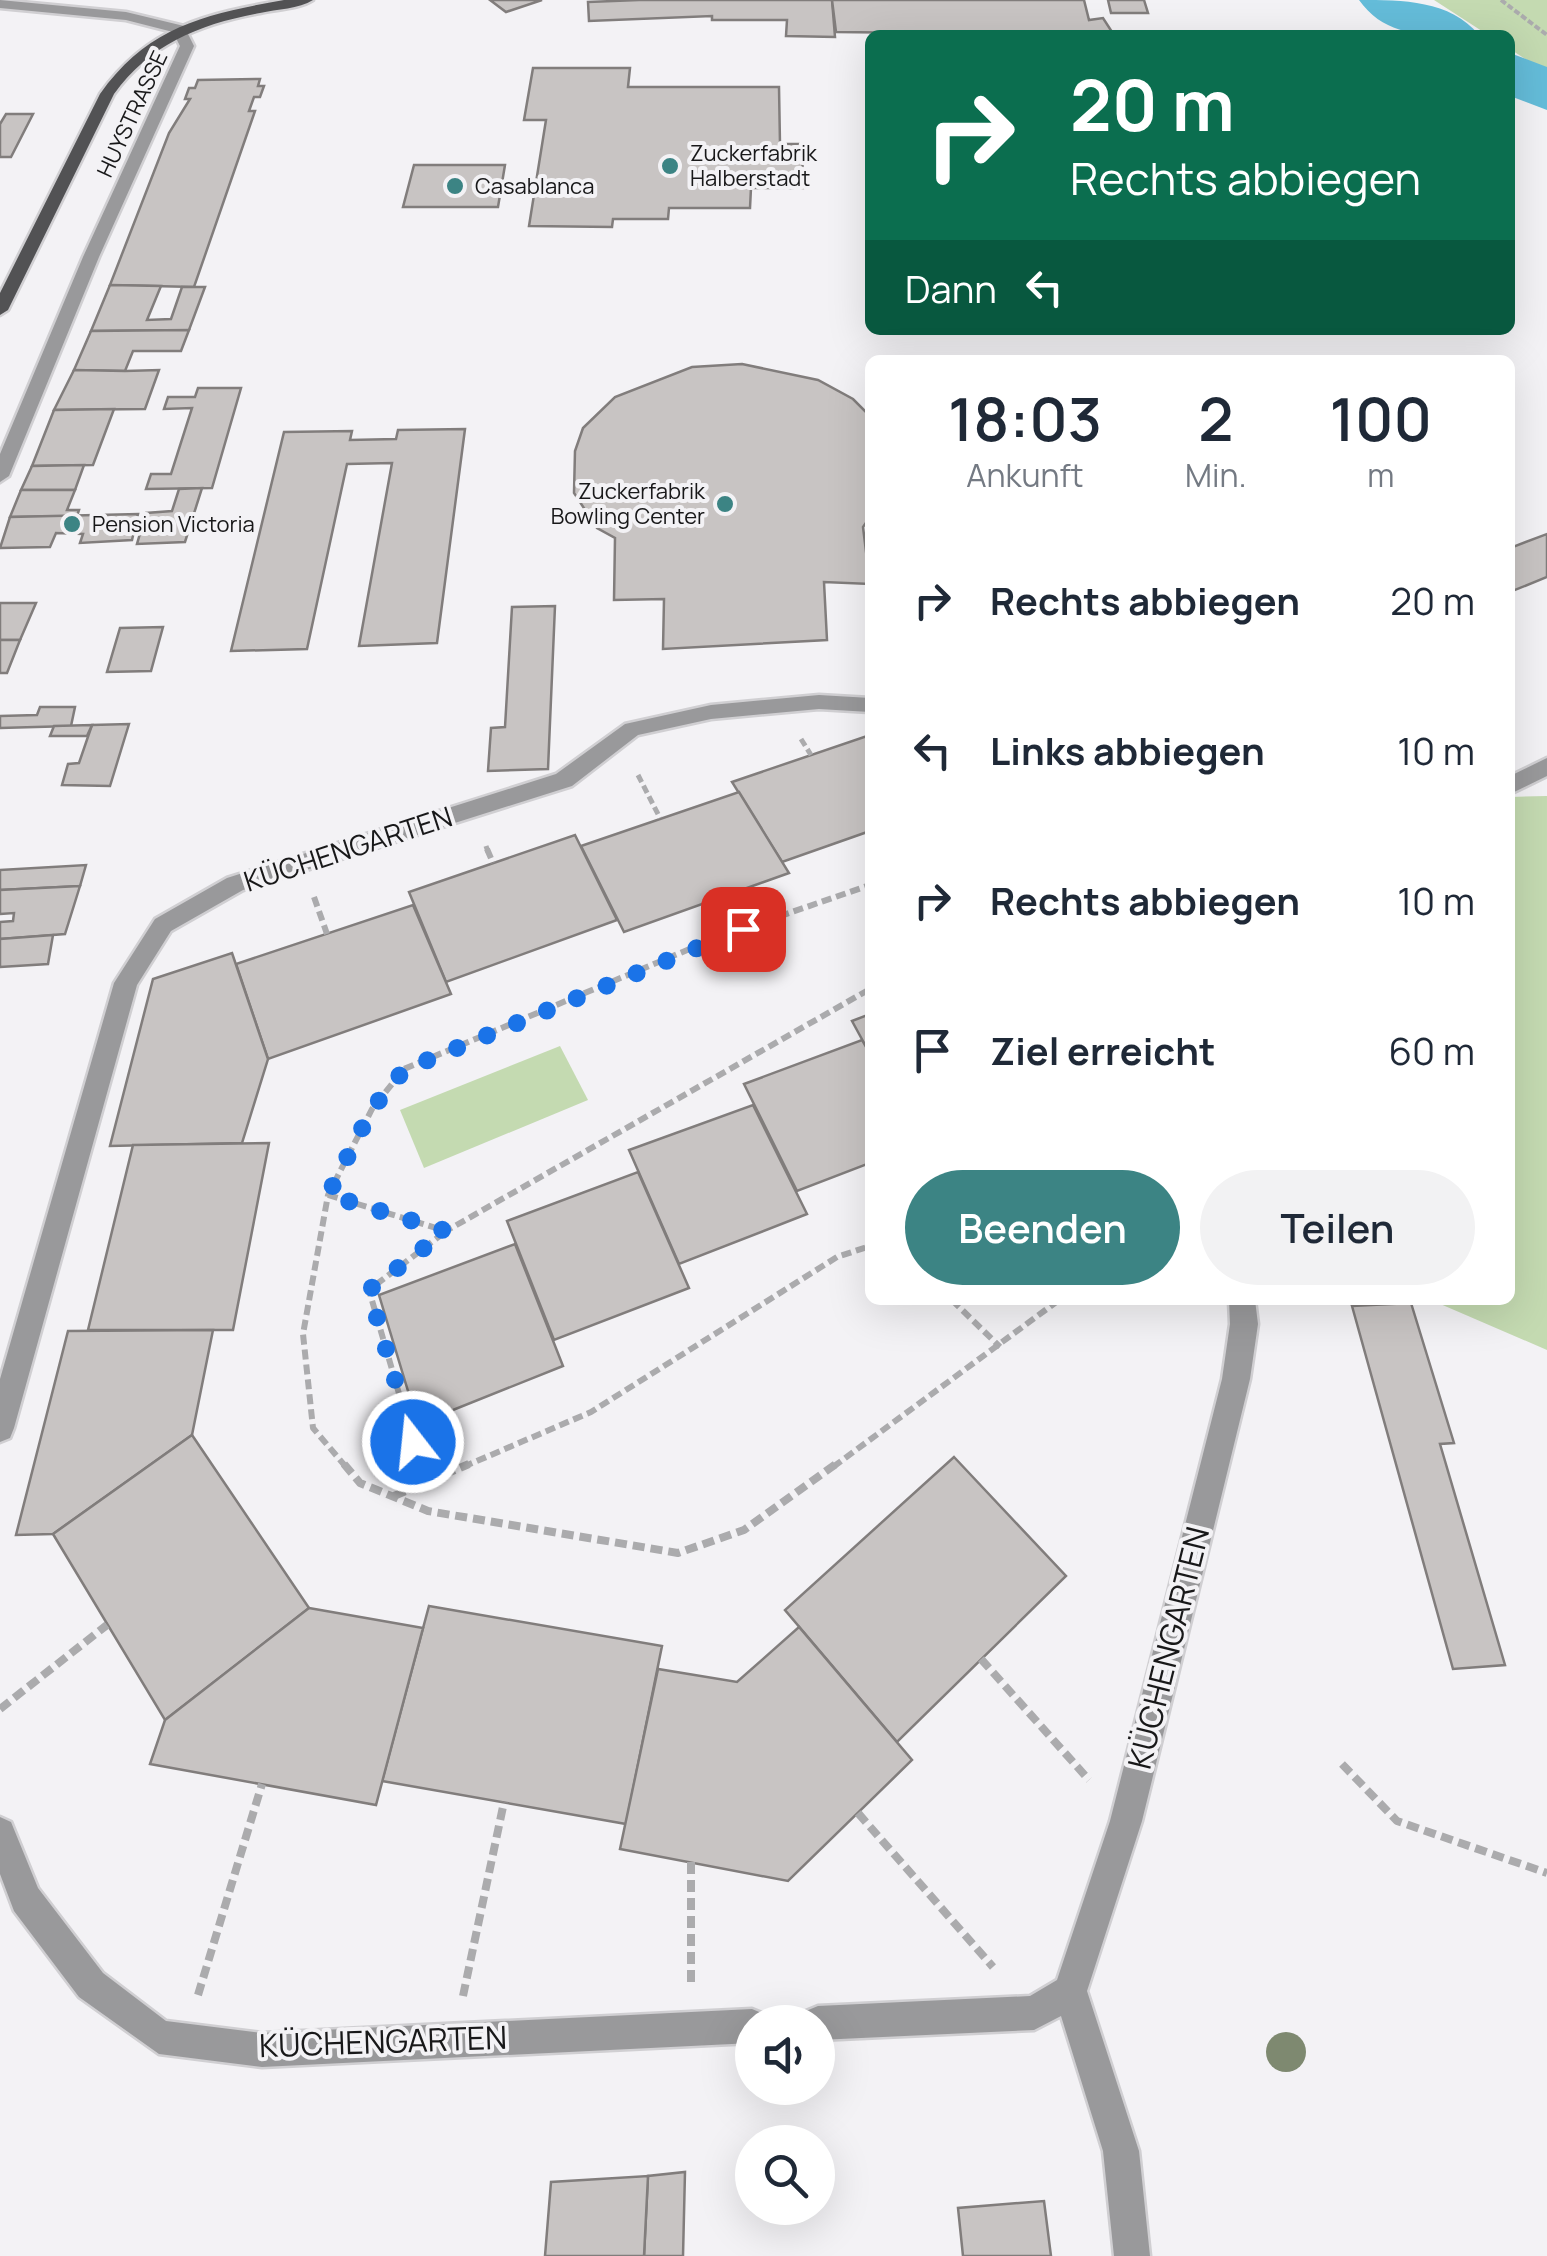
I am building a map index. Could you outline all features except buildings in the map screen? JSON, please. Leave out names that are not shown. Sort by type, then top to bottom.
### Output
[{"type":"main road","points":[[179,29],[306,0]]},
{"type":"main road","name":"HUYSTRASSE","points":[[0,310],[118,74],[138,54],[179,29]]},
{"type":"street","points":[[0,4],[27,3],[126,16],[179,29]]},
{"type":"street","name":"HUYSTRASSE","points":[[0,476],[91,257],[182,60],[187,46],[179,29]]},
{"type":"street","name":"KÜCHENGARTEN","points":[[0,1428],[126,984],[162,925],[235,884],[564,780],[632,728],[729,710],[819,702],[865,704]]},
{"type":"street","points":[[1515,783],[1547,766]]},
{"type":"street","name":"KÜCHENGARTEN","points":[[1070,1991],[1126,1822],[1236,1378],[1244,1324],[1242,1305]]},
{"type":"street","name":"KÜCHENGARTEN","points":[[0,1832],[26,1899],[91,1986],[158,2037],[262,2050],[735,2027]]},
{"type":"street","points":[[835,2022],[1034,2013],[1070,1991],[1122,2151],[1132,2256]]},
{"type":"path","points":[[1500,0],[1547,34]]},
{"type":"path","points":[[865,887],[711,940],[404,1070],[372,1109],[328,1195],[302,1334],[313,1428],[360,1483],[428,1511],[678,1552],[744,1530],[1053,1305]]},
{"type":"path","points":[[448,1473],[437,1452],[413,1442],[369,1290],[446,1231],[865,991]]},
{"type":"path","points":[[328,1195],[446,1231]]},
{"type":"path","points":[[393,1497],[591,1412],[836,1257],[865,1248]]},
{"type":"path","points":[[957,1305],[1000,1347]]},
{"type":"path","points":[[0,1708],[107,1626]]},
{"type":"path","points":[[981,1659],[1126,1822]]},
{"type":"path","points":[[1342,1764],[1398,1822],[1547,1873]]},
{"type":"path","points":[[184,2039],[262,1784]]},
{"type":"path","points":[[454,2041],[504,1802]]},
{"type":"path","points":[[858,1813],[1034,2013]]},
{"type":"path","points":[[691,1862],[691,2028]]},
{"type":"green space","points":[[1434,0],[1547,0],[1547,73],[1515,52],[1515,30],[1480,30]]},
{"type":"green space","points":[[1547,796],[1547,1350],[1443,1305],[1515,1305],[1515,797]]},
{"type":"green space","points":[[560,1046],[588,1100],[424,1168],[400,1110]]},
{"type":"waterway","points":[[1388,0],[1440,30]]},
{"type":"waterway","points":[[1515,74],[1547,92]]},
{"type":"place","name":"Zuckerfabrik Halberstadt","points":[[670,166]]},
{"type":"place","name":"Casablanca","points":[[455,186]]},
{"type":"place","name":"Zuckerfabrik Bowling Center","points":[[725,504]]},
{"type":"place","name":"Pension Victoria","points":[[72,524]]},
{"type":"route","points":[[413,1442],[369,1290],[446,1231],[328,1195],[372,1109],[404,1070],[743,929]]}]
